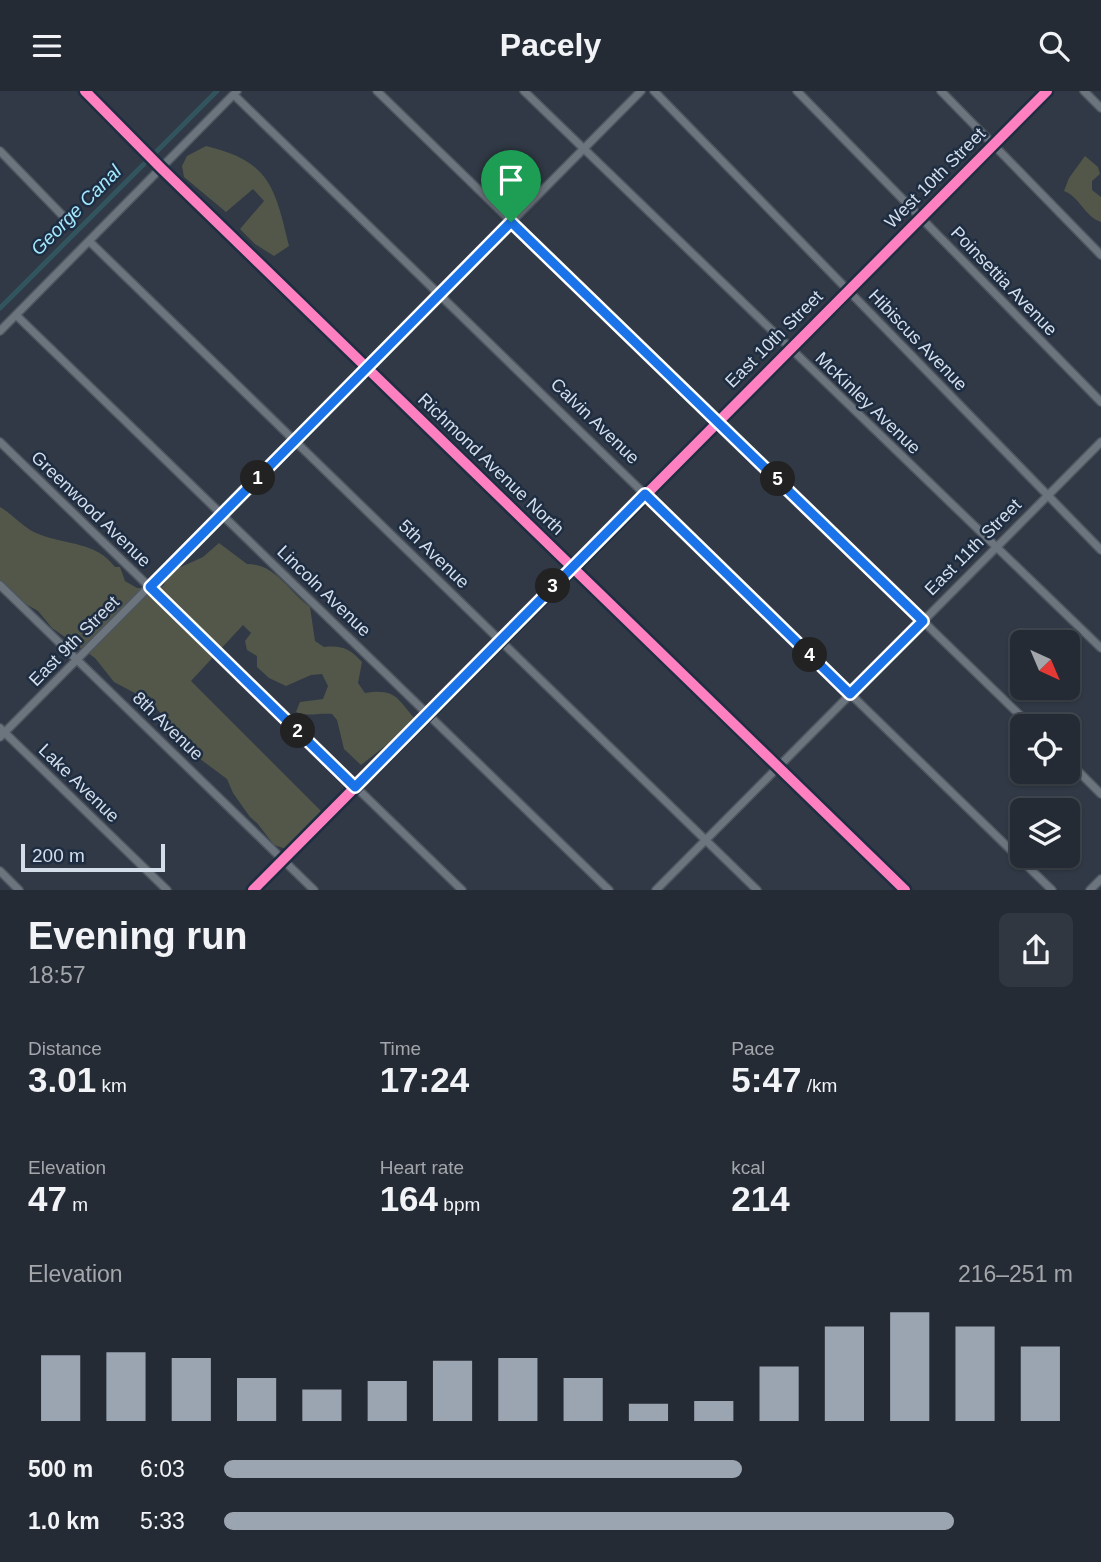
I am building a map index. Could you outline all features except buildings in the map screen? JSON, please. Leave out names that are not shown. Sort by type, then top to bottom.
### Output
[{"type":"street","name":"Richmond Avenue North","points":[[85,91],[161,169],[905,890]]},
{"type":"street","points":[[377,91],[1019,714]]},
{"type":"street","name":"McKinley Avenue","points":[[524,91],[1101,648]]},
{"type":"street","name":"East 9th Street","points":[[2,733],[641,91]]},
{"type":"street","name":"Hibiscus Avenue","points":[[654,91],[1101,550]]},
{"type":"street","name":"Poinsettia Avenue","points":[[797,91],[1101,402]]},
{"type":"street","points":[[941,91],[1101,255]]},
{"type":"street","name":"West 10th Street","points":[[847,289],[1047,91]]},
{"type":"street","points":[[1084,91],[1101,108]]},
{"type":"street","points":[[0,331],[235,93]]},
{"type":"street","name":"Calvin Avenue","points":[[235,93],[439,295],[1052,890]]},
{"type":"street","points":[[0,151],[64,217]]},
{"type":"street","name":"5th Avenue","points":[[89,241],[757,890]]},
{"type":"street","name":"East 10th Street","points":[[253,890],[847,289]]},
{"type":"street","name":"Lincoln Avenue","points":[[16,315],[610,890]]},
{"type":"street","name":"Greenwood Avenue","points":[[0,442],[462,890]]},
{"type":"street","name":"East 11th Street","points":[[656,890],[1101,442]]},
{"type":"street","name":"8th Avenue","points":[[0,585],[314,890]]},
{"type":"street","name":"Lake Avenue","points":[[2,733],[167,890]]},
{"type":"street","points":[[1080,773],[1101,794]]},
{"type":"street","points":[[0,871],[19,890]]},
{"type":"street","points":[[1090,890],[1101,879]]},
{"type":"green space","points":[[206,146],[227,152],[257,169],[273,193],[289,246],[274,256],[255,244],[240,229],[264,201],[253,189],[226,212],[184,177],[182,166],[187,156]]},
{"type":"green space","points":[[1085,156],[1098,167],[1100,174],[1092,181],[1092,190],[1101,197],[1101,222],[1064,191],[1069,178]]},
{"type":"green space","points":[[0,507],[35,533],[81,545],[99,553],[115,567],[120,567],[125,581],[137,588],[153,589],[163,586],[172,571],[203,557],[219,543],[247,564],[266,568],[281,579],[310,607],[315,641],[324,647],[341,647],[354,654],[362,662],[358,683],[365,693],[391,694],[417,721],[361,765],[344,749],[337,720],[332,714],[309,715],[296,712],[300,702],[323,699],[328,686],[322,674],[311,675],[286,686],[269,678],[257,667],[257,656],[247,650],[245,641],[251,633],[243,625],[191,681],[323,813],[286,849],[274,845],[250,817],[233,793],[227,779],[180,744],[165,718],[150,701],[114,682],[95,658],[52,628],[38,611],[0,589]]},
{"type":"waterway","name":"George Canal","points":[[156,152],[217,91]]},
{"type":"waterway","name":"George Canal","points":[[0,308],[144,164]]},
{"type":"cycle path","points":[[85,91],[161,168],[905,890]]},
{"type":"cycle path","points":[[253,890],[1047,91]]},
{"type":"route","points":[[511,222],[923,621],[850,694],[645,494],[355,787],[150,587],[511,222]]}]
